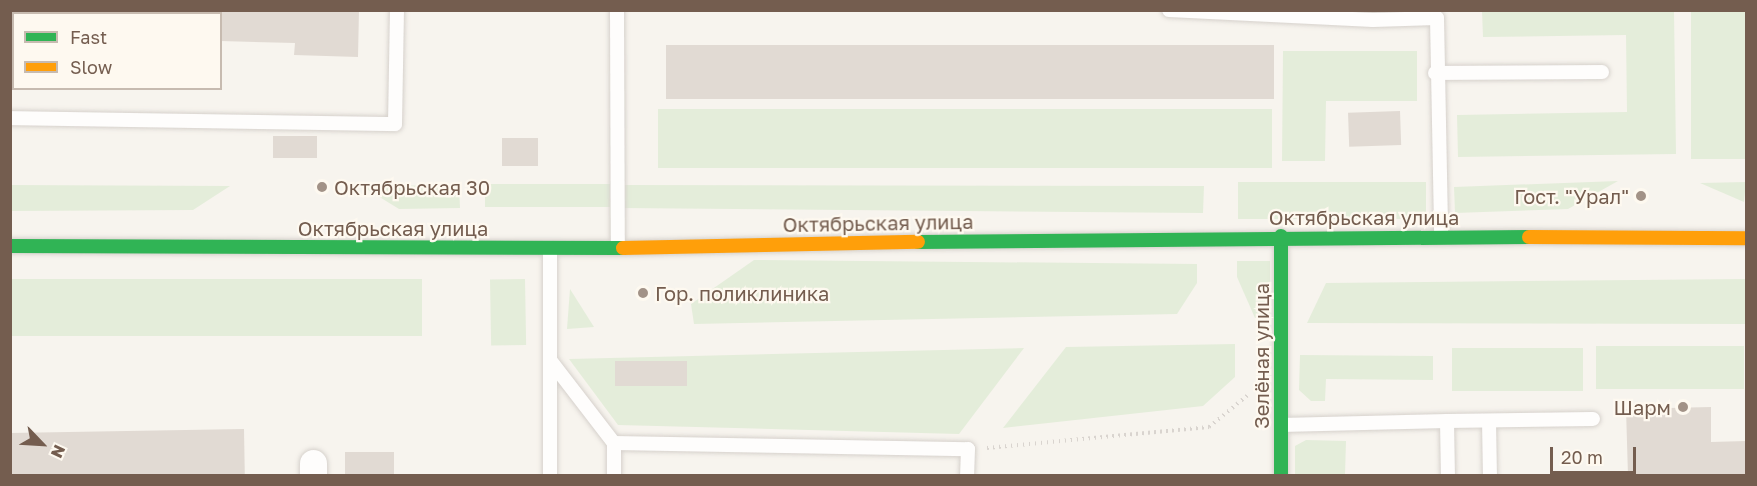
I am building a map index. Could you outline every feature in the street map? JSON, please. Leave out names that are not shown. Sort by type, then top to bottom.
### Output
[{"type":"street","name":"Октябрьская улица","points":[[10,246],[550,249],[1281,236],[1746,238]]},
{"type":"street","name":"Зелёная улица","points":[[1281,236],[1281,476]]},
{"type":"lane","points":[[10,118],[395,124],[397,10]]},
{"type":"lane","points":[[617,10],[618,247]]},
{"type":"lane","points":[[1169,10],[1298,14],[1437,14],[1440,236]]},
{"type":"lane","points":[[1436,73],[1602,72]]},
{"type":"lane","points":[[550,249],[550,476]]},
{"type":"lane","points":[[550,360],[614,443],[614,476]]},
{"type":"lane","points":[[1281,425],[1593,419]]},
{"type":"lane","points":[[1447,421],[1448,476]]},
{"type":"lane","points":[[1490,421],[1490,476]]},
{"type":"lane","points":[[614,443],[968,449],[967,476]]},
{"type":"path","points":[[968,449],[1209,427],[1249,394]]},
{"type":"green space","points":[[1482,11],[1674,11],[1676,154],[1458,157],[1457,115],[1627,112],[1626,35],[1483,37]]},
{"type":"green space","points":[[1691,11],[1746,11],[1746,159],[1691,159]]},
{"type":"green space","points":[[1283,51],[1417,51],[1417,101],[1326,101],[1325,161],[1282,161]]},
{"type":"green space","points":[[658,109],[1272,109],[1272,168],[658,168]]},
{"type":"green space","points":[[1618,181],[1568,209],[1455,213],[1454,187]]},
{"type":"green space","points":[[1238,182],[1426,182],[1426,219],[1238,219]]},
{"type":"green space","points":[[1746,182],[1744,202],[1700,183]]},
{"type":"green space","points":[[485,184],[610,184],[610,207],[485,207]]},
{"type":"green space","points":[[10,185],[230,186],[193,210],[11,211]]},
{"type":"green space","points":[[360,185],[459,186],[460,208],[399,209]]},
{"type":"green space","points":[[623,185],[1204,186],[1203,213],[621,208]]},
{"type":"green space","points":[[754,260],[1197,264],[1197,283],[1177,314],[694,324],[691,304]]},
{"type":"green space","points":[[1237,261],[1270,261],[1270,318],[1255,318],[1237,277]]},
{"type":"green space","points":[[11,279],[422,279],[422,336],[11,336]]},
{"type":"green space","points":[[525,279],[526,345],[491,346],[490,280]]},
{"type":"green space","points":[[1746,279],[1746,324],[1307,323],[1326,283]]},
{"type":"green space","points":[[570,289],[594,327],[567,329]]},
{"type":"green space","points":[[1235,344],[1235,377],[1203,406],[1003,428],[1066,347]]},
{"type":"green space","points":[[1596,346],[1744,346],[1744,389],[1596,389]]},
{"type":"green space","points":[[1024,348],[959,434],[618,425],[569,359]]},
{"type":"green space","points":[[1452,348],[1583,348],[1583,391],[1452,391]]},
{"type":"green space","points":[[1300,355],[1433,356],[1433,380],[1326,379],[1325,401],[1311,401],[1299,390]]},
{"type":"green space","points":[[1306,440],[1346,441],[1345,475],[1295,476],[1295,446]]},
{"type":"building","points":[[75,10],[359,10],[358,57],[294,55],[295,43],[222,41],[222,12]]},
{"type":"building","points":[[10,16],[12,16],[12,88],[10,88]]},
{"type":"building","points":[[666,45],[1274,45],[1274,99],[666,99]]},
{"type":"building","points":[[1400,111],[1401,145],[1349,147],[1348,113]]},
{"type":"building","points":[[273,136],[317,136],[317,158],[273,158]]},
{"type":"building","points":[[502,138],[538,138],[538,166],[502,166]]},
{"type":"building","points":[[615,361],[687,361],[687,386],[615,386]]},
{"type":"building","points":[[1711,407],[1711,442],[1746,441],[1746,476],[1628,476],[1626,409]]},
{"type":"building","points":[[244,429],[245,476],[11,476],[10,433]]},
{"type":"building","points":[[345,452],[394,452],[394,476],[345,476]]},
{"type":"traffic: fast","points":[[1281,236],[1281,476]]},
{"type":"traffic: fast","points":[[918,242],[1529,237]]},
{"type":"traffic: fast","points":[[10,246],[623,248]]},
{"type":"traffic: slow","points":[[1529,237],[1746,238]]},
{"type":"traffic: slow","points":[[623,248],[918,242]]},
{"type":"place","name":"Октябрьская 30","points":[[322,187]]},
{"type":"place","name":"Гост. \"Урал\"","points":[[1641,196]]},
{"type":"place","name":"Гор. поликлиника","points":[[643,293]]},
{"type":"place","name":"Шарм","points":[[1683,407]]}]
